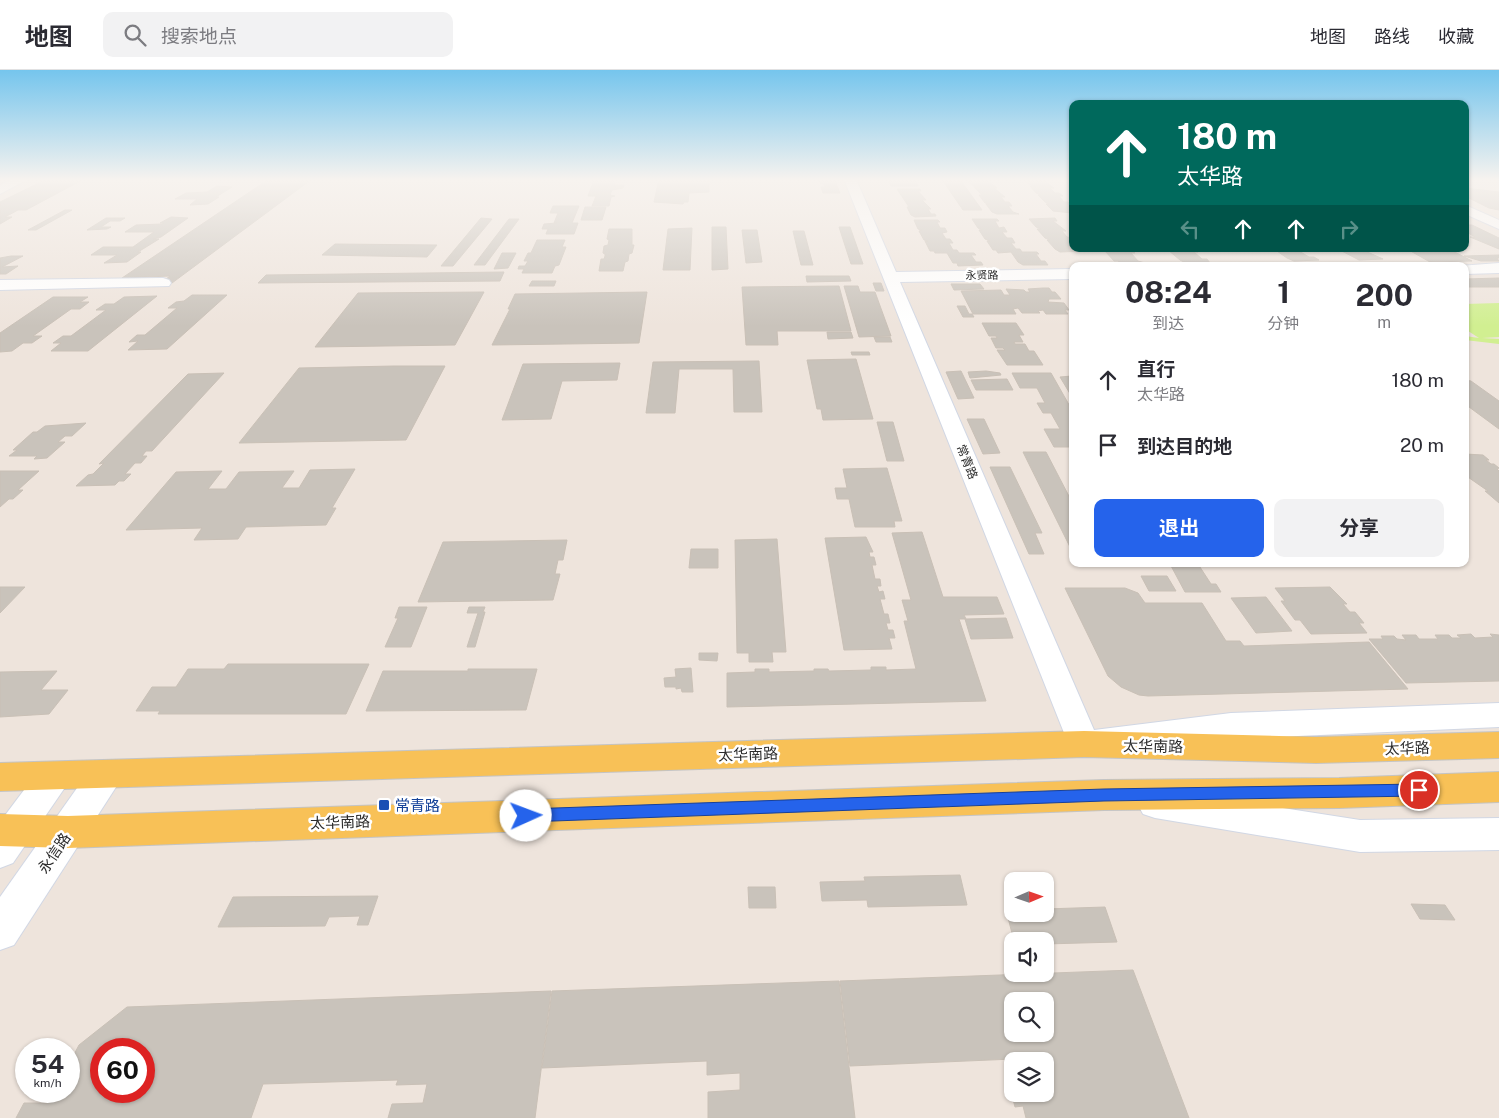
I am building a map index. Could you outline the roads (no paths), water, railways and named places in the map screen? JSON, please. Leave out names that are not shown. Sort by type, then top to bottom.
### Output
[{"type":"main road","name":"太华南路","points":[[0,777],[1084,744],[1316,750]]},
{"type":"main road","name":"太华路","points":[[1316,750],[1499,745]]},
{"type":"main road","name":"太华南路","points":[[5,837],[68,832],[1104,795],[1340,792],[1499,787]]},
{"type":"street","name":"常青路","points":[[870,228],[1084,744]]},
{"type":"street","points":[[1469,269],[1499,268]]},
{"type":"street","name":"永贤路","points":[[891,277],[1069,274]]},
{"type":"street","points":[[0,285],[163,283]]},
{"type":"street","points":[[1084,744],[1231,726],[1499,715]]},
{"type":"street","name":"永信路","points":[[0,931],[106,774]]},
{"type":"street","points":[[5,837],[54,776]]},
{"type":"street","points":[[1104,795],[1360,836],[1499,834]]},
{"type":"place","name":"常青路","points":[[384,805]]}]
